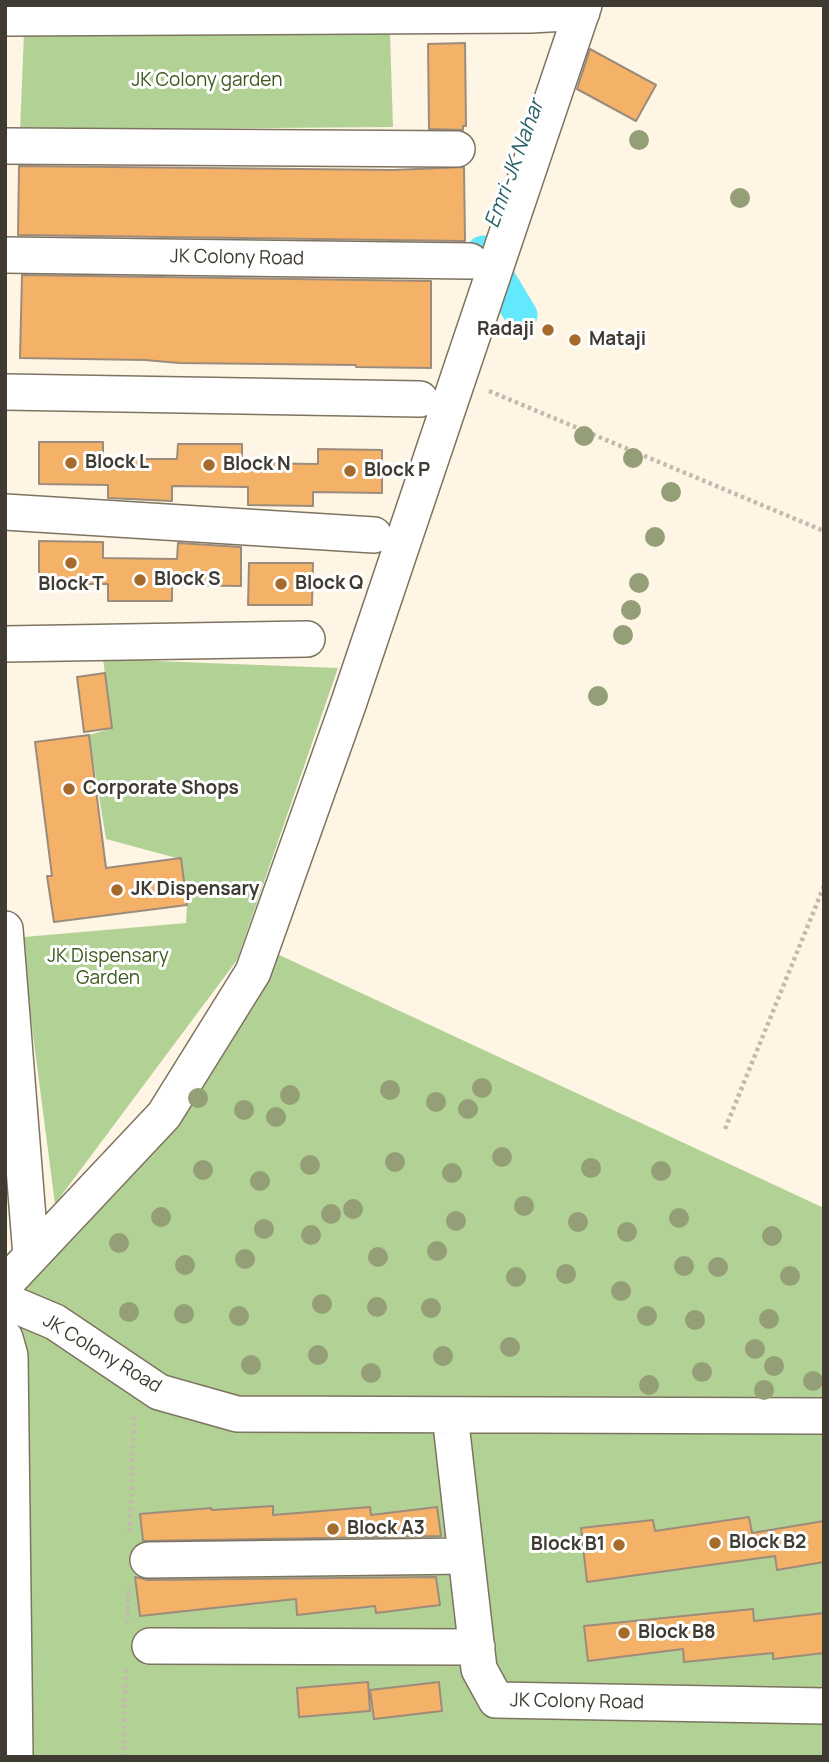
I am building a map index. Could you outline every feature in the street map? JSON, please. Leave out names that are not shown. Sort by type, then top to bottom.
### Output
[{"type":"street","points":[[5,18],[531,15],[583,8],[348,705],[253,972],[164,1115],[5,1284]]},
{"type":"street","points":[[5,146],[457,149]]},
{"type":"street","name":"JK Colony Road","points":[[5,255],[470,261]]},
{"type":"street","points":[[5,392],[420,399]]},
{"type":"street","points":[[5,512],[374,535]]},
{"type":"street","points":[[5,644],[307,639]]},
{"type":"street","points":[[7,945],[31,1256]]},
{"type":"street","name":"JK Colony Road","points":[[5,1301],[55,1322],[159,1392],[237,1414],[824,1416]]},
{"type":"street","points":[[5,1338],[10,1356],[15,1757]]},
{"type":"street","name":"JK Colony Road","points":[[450,1415],[479,1669],[496,1700],[824,1706]]},
{"type":"street","points":[[148,1560],[466,1556]]},
{"type":"street","points":[[150,1646],[477,1647]]},
{"type":"path","points":[[458,379],[824,531]]},
{"type":"path","points":[[725,1129],[824,887]]},
{"type":"green space","name":"JK Colony garden","points":[[24,33],[390,34],[393,127],[20,130]]},
{"type":"green space","name":"JK Dispensary Garden","points":[[103,659],[338,668],[237,960],[55,1204],[30,1012],[24,937],[186,923],[187,905],[180,859],[106,839],[89,735],[112,728]]},
{"type":"green space","points":[[262,947],[824,1208],[824,1757],[16,1757],[5,1284],[164,1115]]},
{"type":"building","points":[[465,43],[466,126],[463,126],[463,130],[429,129],[428,44]]},
{"type":"building","points":[[590,49],[656,85],[636,121],[577,89]]},
{"type":"building","points":[[19,166],[393,170],[464,167],[465,241],[18,235]]},
{"type":"building","points":[[22,275],[431,281],[431,368],[20,358]]},
{"type":"building","points":[[39,442],[103,442],[103,459],[177,459],[178,444],[242,444],[242,463],[318,464],[318,449],[382,450],[382,493],[313,492],[313,506],[248,505],[248,487],[172,486],[172,501],[108,498],[108,485],[39,484]]},
{"type":"building","points":[[39,541],[103,542],[103,558],[177,559],[178,543],[241,547],[241,586],[172,585],[172,601],[108,601],[108,584],[39,584]]},
{"type":"building","name":"Block Q","points":[[249,563],[313,563],[312,605],[248,605]]},
{"type":"building","points":[[105,673],[112,728],[84,732],[77,677]]},
{"type":"building","points":[[89,735],[106,868],[181,858],[187,905],[54,922],[47,876],[52,876],[35,742]]},
{"type":"building","points":[[273,1506],[273,1515],[370,1507],[371,1515],[437,1507],[441,1536],[143,1541],[140,1514]]},
{"type":"building","points":[[749,1517],[752,1533],[824,1521],[824,1562],[777,1570],[775,1556],[587,1582],[581,1528],[653,1520],[655,1531]]},
{"type":"building","points":[[135,1577],[148,1580],[436,1577],[440,1605],[376,1613],[375,1606],[297,1615],[296,1599],[140,1616]]},
{"type":"building","points":[[753,1609],[754,1621],[824,1613],[824,1653],[773,1659],[773,1653],[684,1662],[683,1649],[588,1661],[584,1626]]},
{"type":"building","points":[[368,1682],[370,1711],[299,1717],[297,1688]]},
{"type":"building","points":[[439,1682],[442,1711],[374,1719],[370,1690]]},
{"type":"waterway","name":"Emri-JK Nahar","points":[[483,252],[521,315]]},
{"type":"place","name":"Radaji","points":[[548,330]]},
{"type":"place","name":"Mataji","points":[[575,340]]},
{"type":"place","name":"Block L","points":[[71,463]]},
{"type":"place","name":"Block N","points":[[209,465]]},
{"type":"place","name":"Block P","points":[[350,471]]},
{"type":"place","name":"Block T","points":[[71,563]]},
{"type":"place","name":"Block S","points":[[140,580]]},
{"type":"place","name":"Block Q","points":[[281,584]]},
{"type":"place","name":"Corporate Shops","points":[[69,789]]},
{"type":"place","name":"JK Dispensary","points":[[117,890]]},
{"type":"place","name":"Block A3","points":[[333,1529]]},
{"type":"place","name":"Block B2","points":[[715,1543]]},
{"type":"place","name":"Block B1","points":[[619,1545]]},
{"type":"place","name":"Block B8","points":[[624,1633]]}]
